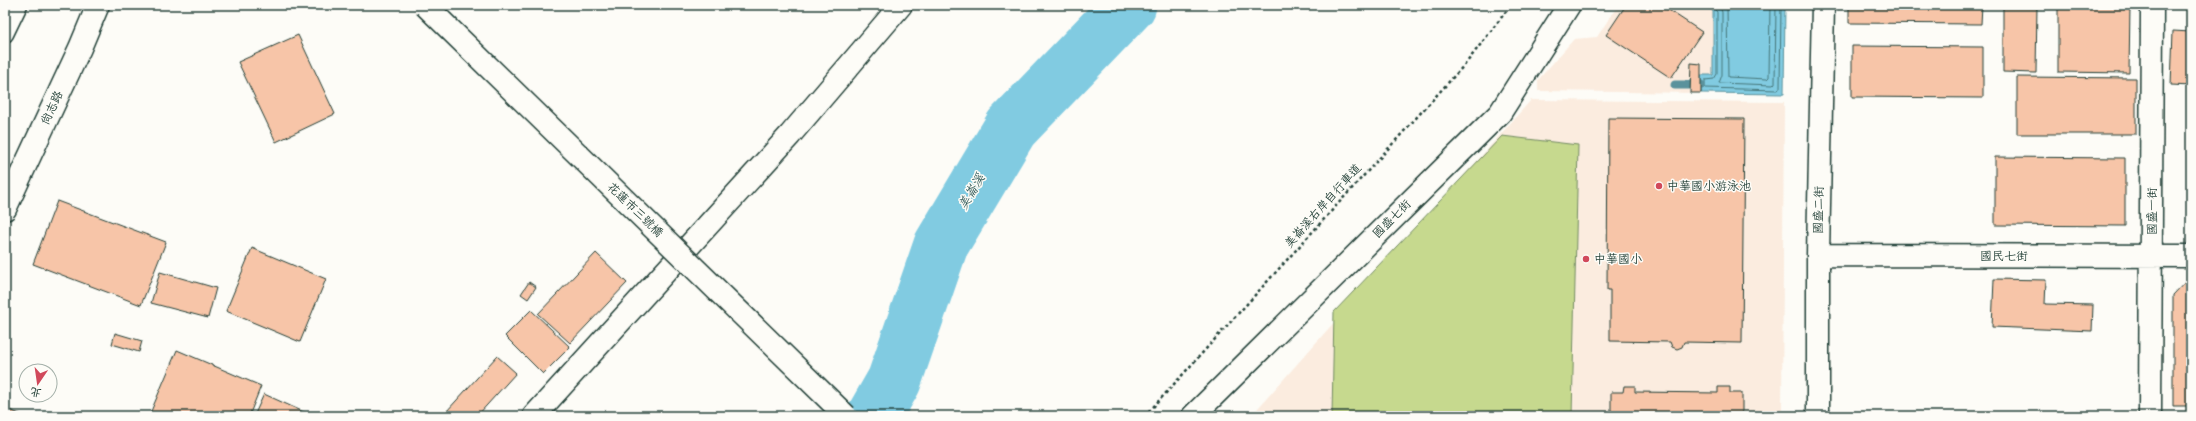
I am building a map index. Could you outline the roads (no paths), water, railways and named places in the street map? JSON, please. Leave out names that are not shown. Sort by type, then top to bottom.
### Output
[{"type":"street","name":"尚志路","points":[[5,209],[80,48],[98,5]]},
{"type":"street","name":"花蓮市三號橋","points":[[425,5],[846,416]]},
{"type":"street","points":[[534,416],[790,135],[901,5]]},
{"type":"street","name":"國盛七街","points":[[1193,416],[1500,113],[1569,5]]},
{"type":"street","name":"國盛二街","points":[[1818,416],[1818,256],[1822,5]]},
{"type":"street","name":"國盛一街","points":[[2150,416],[2152,256],[2152,5]]},
{"type":"street","name":"國民七街","points":[[1818,256],[2191,256]]},
{"type":"lane","points":[[5,34],[19,5]]},
{"type":"water","points":[[1704,5],[1785,5],[1784,94],[1701,93],[1701,75],[1713,75],[1713,11]]},
{"type":"waterway","name":"美崙溪","points":[[874,416],[894,381],[941,245],[1011,128],[1129,5]]},
{"type":"waterway","points":[[1675,85],[1701,85]]},
{"type":"place","name":"中華國小游泳池","points":[[1659,186]]},
{"type":"place","name":"中華國小","points":[[1586,259]]}]
